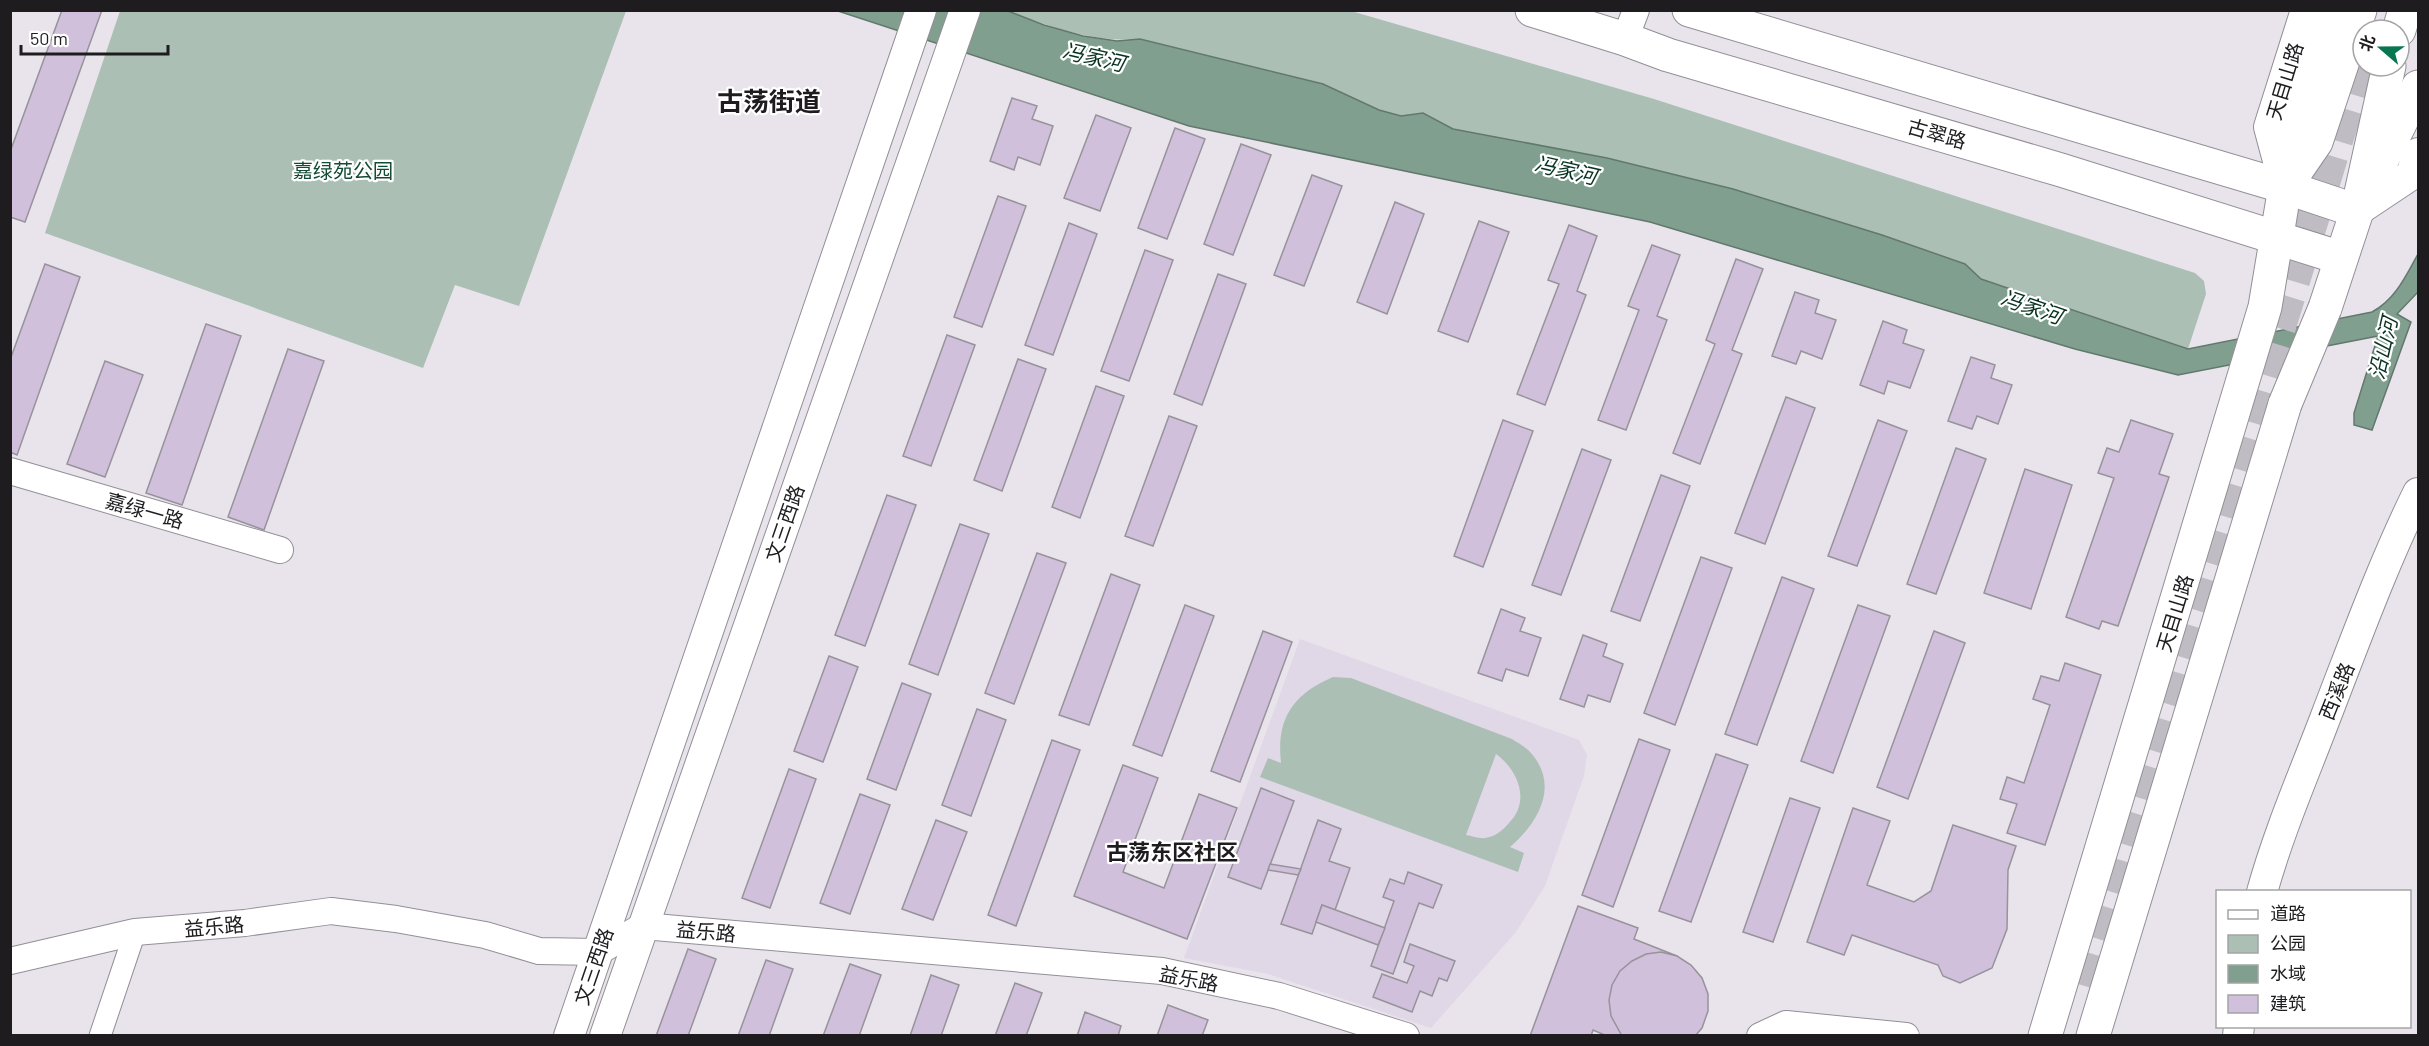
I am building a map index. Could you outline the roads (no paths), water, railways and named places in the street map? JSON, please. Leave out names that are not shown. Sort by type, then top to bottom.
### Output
[{"type":"main road","name":"文三西路","points":[[569,1035],[921,10]]},
{"type":"main road","name":"文三西路","points":[[605,1035],[965,10]]},
{"type":"main road","name":"古翠路","points":[[1532,10],[1631,25],[1668,55],[2061,170],[2341,258]]},
{"type":"main road","points":[[1689,10],[2285,187],[2357,211]]},
{"type":"main road","name":"天目山路","points":[[2045,1035],[2265,307],[2285,187],[2269,127],[2306,10]]},
{"type":"main road","points":[[2285,187],[2331,10]]},
{"type":"main road","name":"天目山路","points":[[2285,187],[2316,142],[2360,10]]},
{"type":"main road","points":[[2093,1035],[2285,404],[2325,308],[2357,211],[2386,78]]},
{"type":"main road","points":[[2357,211],[2418,87]]},
{"type":"main road","points":[[2357,211],[2411,175],[2418,153]]},
{"type":"main road","name":"西溪路","points":[[2262,890],[2271,858],[2339,683],[2418,493]]},
{"type":"street","name":"嘉绿一路","points":[[10,471],[280,550]]},
{"type":"street","name":"益乐路","points":[[10,961],[135,932],[245,923],[331,911],[396,919],[485,935],[539,951],[598,952]]},
{"type":"street","points":[[598,952],[643,926]]},
{"type":"street","name":"益乐路","points":[[643,926],[1162,971],[1279,996],[1406,1035]]},
{"type":"street","points":[[100,1035],[135,932]]},
{"type":"street","points":[[1760,1035],[1785,1024],[1906,1035]]},
{"type":"water","points":[[838,11],[1008,11],[1044,25],[1083,36],[1117,41],[1140,39],[1323,84],[1379,110],[1401,116],[1423,113],[1453,129],[1607,158],[1733,189],[1882,235],[1965,264],[1981,279],[2188,349],[2372,312],[2393,294],[2418,254],[2418,292],[2397,314],[2411,322],[2372,430],[2354,425],[2354,413],[2378,336],[2178,375],[2075,349],[1650,222],[1189,126]]},
{"type":"tunnel","points":[[2078,984],[2356,78]]},
{"type":"district","name":"古荡街道","points":[[769,100]]},
{"type":"district","name":"古荡东区社区","points":[[1172,851]]},
{"type":"water label","name":"冯家河","points":[[1094,56]]},
{"type":"water label","name":"冯家河","points":[[1566,169]]},
{"type":"water label","name":"冯家河","points":[[2032,306]]},
{"type":"water label","name":"沿山河","points":[[2382,348]]},
{"type":"park label","name":"嘉绿苑公园","points":[[343,170]]}]
